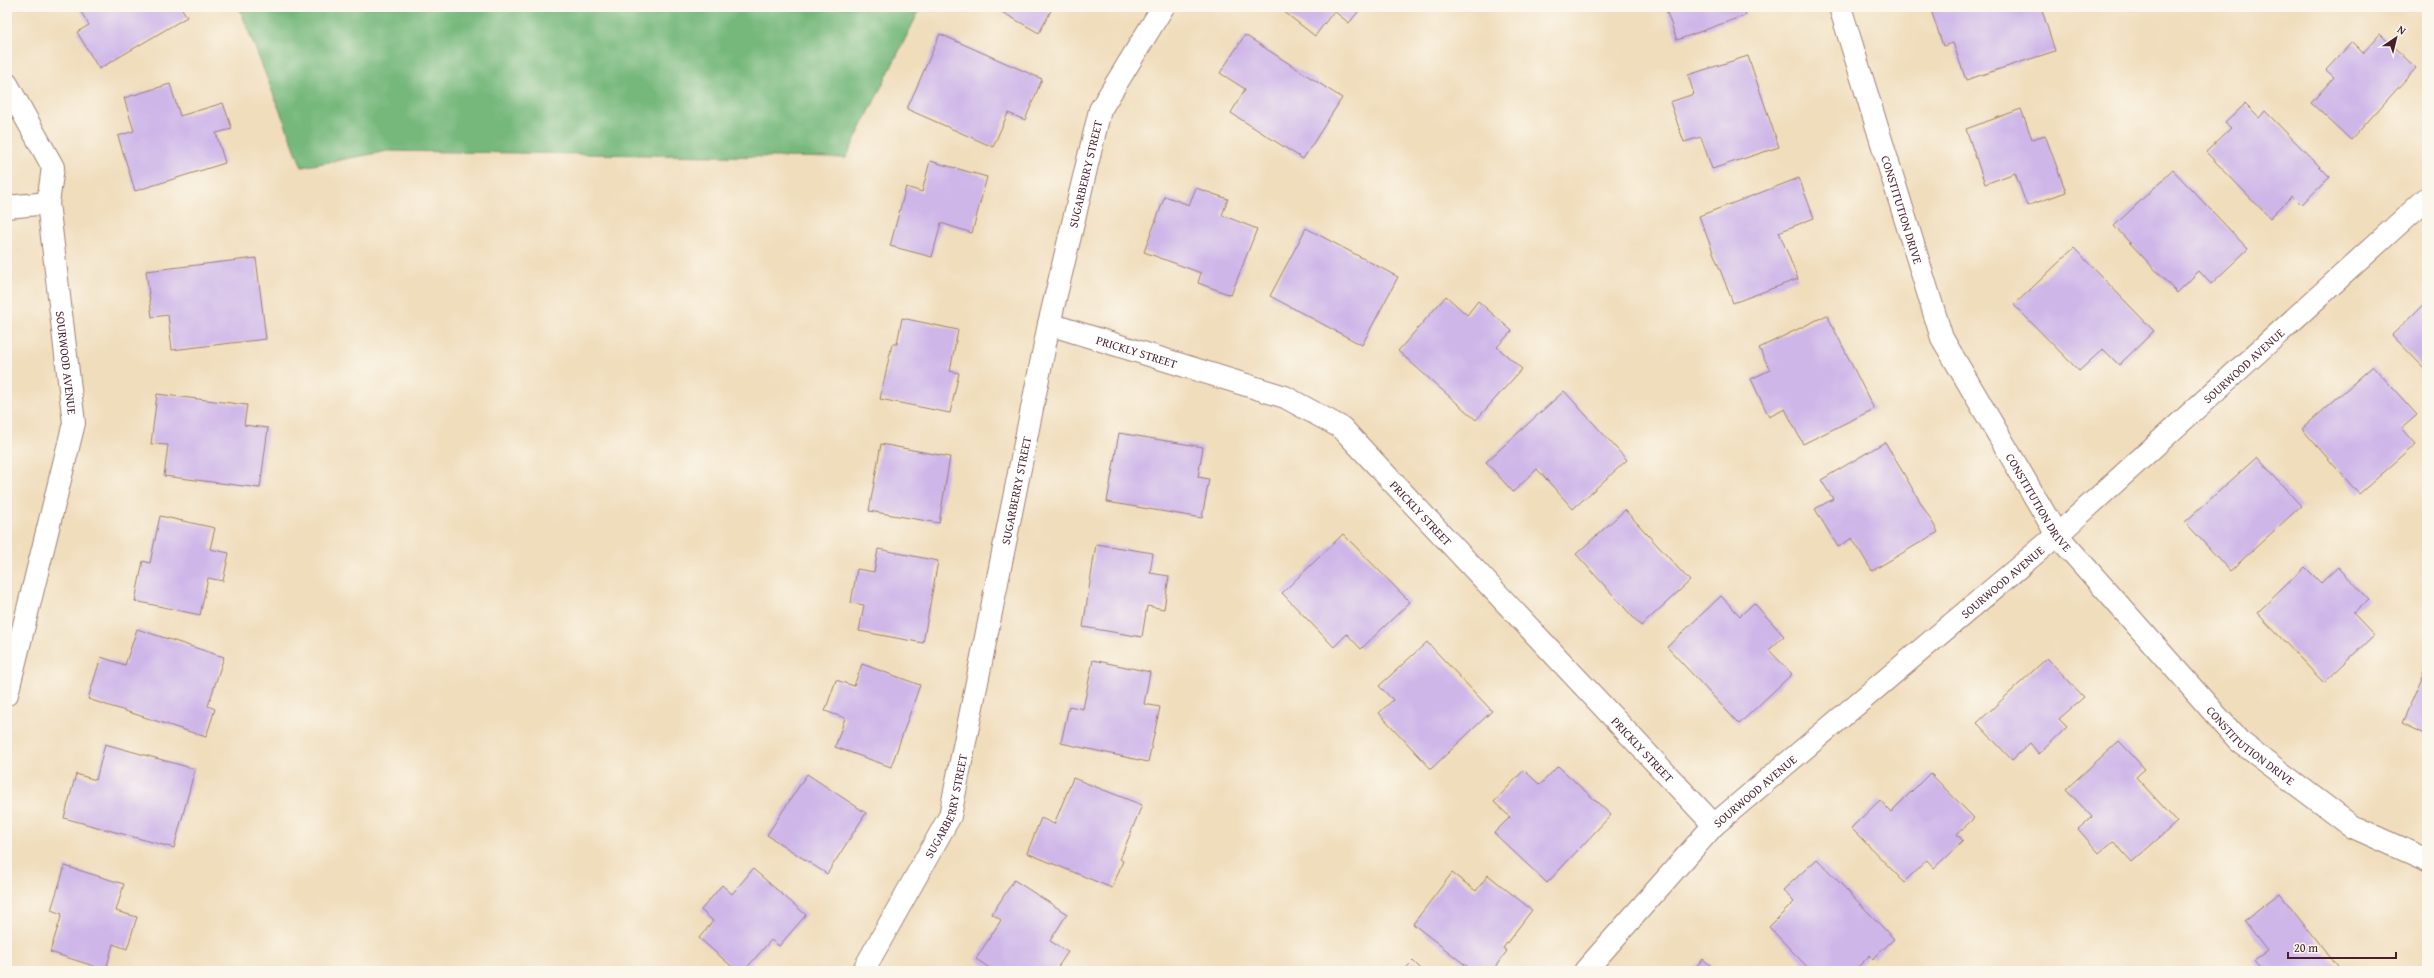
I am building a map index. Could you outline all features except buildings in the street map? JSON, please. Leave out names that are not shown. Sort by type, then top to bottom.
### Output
[{"type":"street","name":"SUGARBERRY STREET","points":[[863,971],[950,816],[1049,324],[1100,110],[1163,7]]},
{"type":"street","name":"CONSTITUTION DRIVE","points":[[1840,7],[1942,338],[2057,535],[2239,741],[2353,827],[2427,860]]},
{"type":"street","name":"SOURWOOD AVENUE","points":[[7,84],[53,167],[48,204],[74,423],[7,694]]},
{"type":"street","name":"SOURWOOD AVENUE","points":[[1585,971],[1714,825],[2057,535],[2427,198]]},
{"type":"street","points":[[7,208],[48,204]]},
{"type":"street","name":"PRICKLY STREET","points":[[1049,324],[1285,398],[1342,428],[1714,825]]},
{"type":"green space","points":[[239,7],[921,7],[846,158],[388,151],[302,167]]}]
